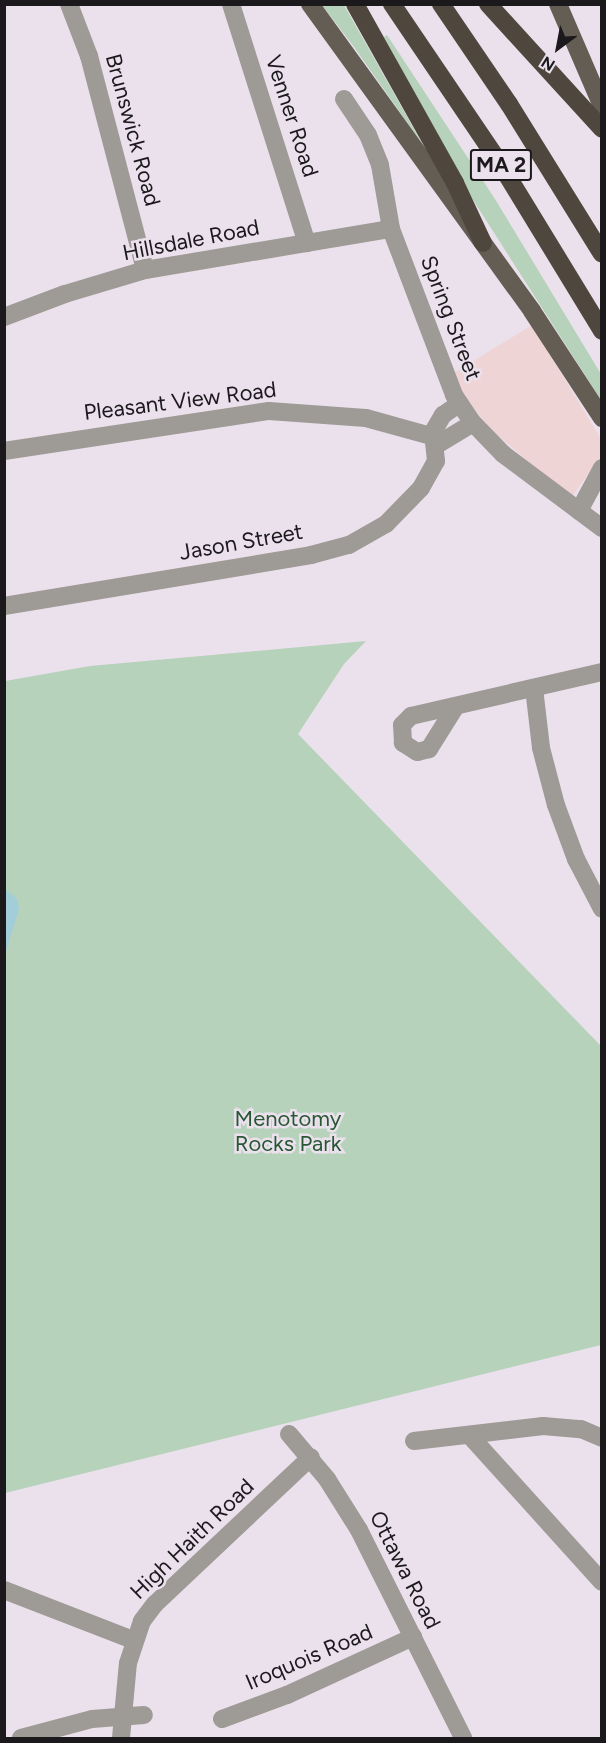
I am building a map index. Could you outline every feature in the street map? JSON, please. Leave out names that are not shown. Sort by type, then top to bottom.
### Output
[{"type":"highway","points":[[355,4],[455,183],[483,243]]},
{"type":"highway","name":"MA 2","points":[[392,4],[488,145],[602,331]]},
{"type":"highway","name":"MA 2","points":[[441,4],[514,113],[602,254]]},
{"type":"highway","points":[[488,4],[602,129]]},
{"type":"main road","points":[[310,4],[483,243],[602,418]]},
{"type":"main road","points":[[558,4],[602,106]]},
{"type":"street","name":"Brunswick Road","points":[[69,4],[89,56],[145,270]]},
{"type":"street","name":"Venner Road","points":[[231,4],[308,243]]},
{"type":"street","name":"Spring Street","points":[[344,99],[368,135],[380,165],[391,229],[442,371],[459,404],[473,423],[518,467],[602,528]]},
{"type":"street","name":"Hillsdale Road","points":[[4,317],[65,294],[145,270],[391,229]]},
{"type":"street","name":"Jason Street","points":[[4,606],[312,555],[349,545],[386,524],[411,501],[434,466],[433,441],[441,418],[459,404]]},
{"type":"street","name":"Pleasant View Road","points":[[4,451],[269,411],[347,415],[433,441]]},
{"type":"street","points":[[433,441],[473,423]]},
{"type":"street","points":[[579,511],[602,468]]},
{"type":"street","points":[[579,511],[602,494]]},
{"type":"street","points":[[456,706],[602,672]]},
{"type":"street","points":[[534,688],[543,759],[556,805],[576,859],[602,909]]},
{"type":"street","points":[[414,1441],[471,1437],[543,1426],[581,1429],[602,1438]]},
{"type":"street","name":"Ottawa Road","points":[[289,1434],[311,1457],[359,1530],[463,1738]]},
{"type":"street","points":[[471,1437],[602,1582]]},
{"type":"street","name":"High Haith Road","points":[[121,1738],[122,1715],[133,1640],[155,1604],[311,1457]]},
{"type":"street","points":[[4,1590],[133,1640]]},
{"type":"street","name":"Iroquois Road","points":[[222,1719],[287,1695],[413,1637]]},
{"type":"street","points":[[21,1738],[122,1715],[144,1715]]},
{"type":"shaded area","points":[[532,325],[601,439],[601,456],[571,498],[488,427],[450,375]]},
{"type":"green space","points":[[322,5],[344,5],[423,145],[354,47]]},
{"type":"green space","points":[[387,35],[495,199],[601,374],[601,400],[466,189],[384,37]]},
{"type":"green space","name":"Menotomy Rocks Park","points":[[366,641],[344,664],[298,734],[601,1046],[601,1345],[5,1493],[5,681],[90,666]]},
{"type":"water","points":[[5,889],[17,899],[19,909],[5,955]]}]
